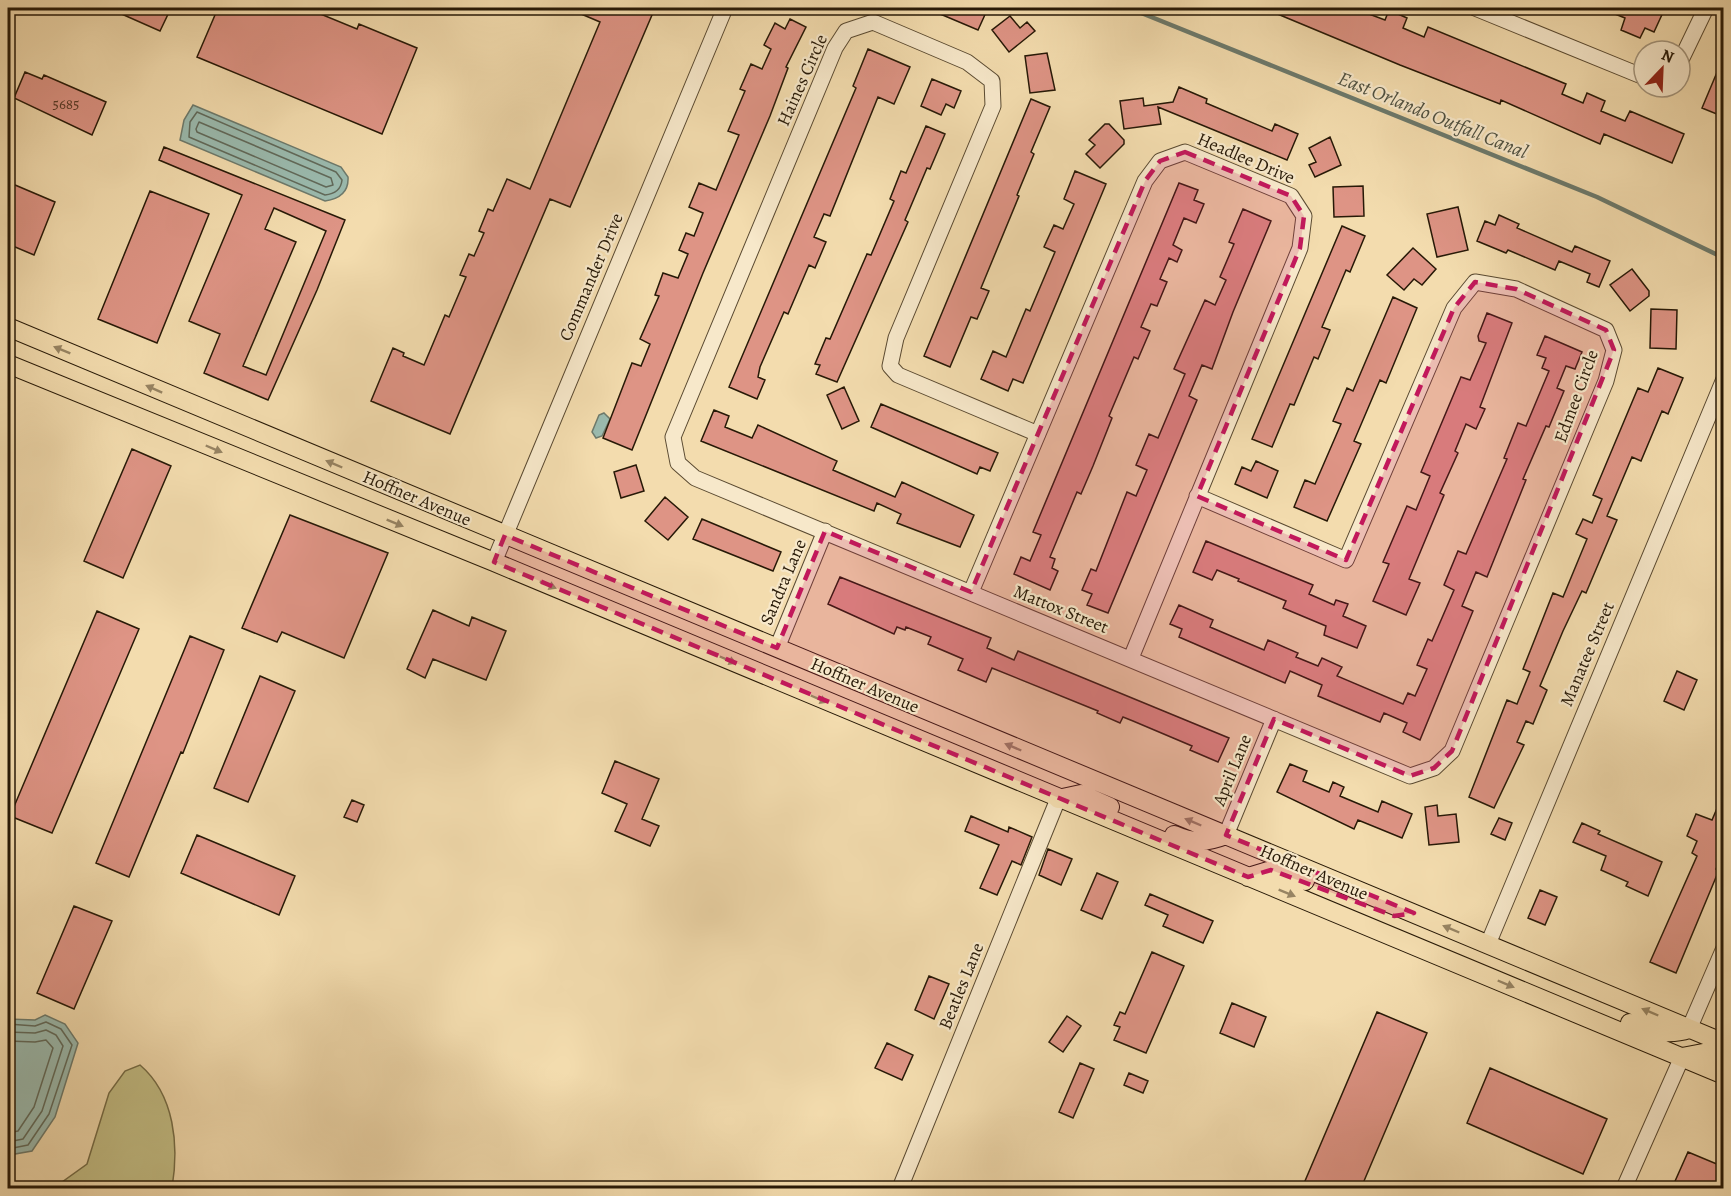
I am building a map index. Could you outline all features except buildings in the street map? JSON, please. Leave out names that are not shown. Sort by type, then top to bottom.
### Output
[{"type":"main road","name":"Hoffner Avenue","points":[[8,327],[1724,1043]]},
{"type":"main road","name":"Hoffner Avenue","points":[[8,364],[494,562],[1724,1075]]},
{"type":"main road","points":[[1058,799],[1081,794],[1188,842],[1207,842],[1226,835]]},
{"type":"main road","points":[[1248,877],[1271,870],[1394,916],[1414,913]]},
{"type":"main road","points":[[1582,1016],[1612,1016],[1650,1031],[1676,1034],[1689,1029]]},
{"type":"main road","points":[[1682,1057],[1703,1053],[1724,1056]]},
{"type":"street","name":"Commander Drive","points":[[494,562],[725,8]]},
{"type":"street","points":[[1475,8],[1632,72]]},
{"type":"street","points":[[1692,39],[1706,8]]},
{"type":"street","name":"Haines Circle","points":[[678,463],[673,437],[835,48],[846,31],[873,22],[967,62],[992,81],[993,106],[896,338],[890,366],[898,375],[1038,434]]},
{"type":"street","name":"Headlee Drive","points":[[971,592],[1145,181],[1160,161],[1185,152],[1291,196],[1304,216],[1300,248],[1131,658]]},
{"type":"street","name":"Edmee Circle","points":[[1197,496],[1346,560],[1454,308],[1475,282],[1515,289],[1606,330],[1614,350],[1606,381],[1452,752],[1434,768]]},
{"type":"street","name":"Manatee Street","points":[[1488,944],[1724,379]]},
{"type":"street","name":"Mattox Street","points":[[678,463],[695,478],[1410,776],[1434,768]]},
{"type":"street","name":"Sandra Lane","points":[[777,648],[825,531]]},
{"type":"street","name":"April Lane","points":[[1226,835],[1274,719]]},
{"type":"street","name":"Beatles Lane","points":[[900,1188],[1058,799]]},
{"type":"street","points":[[1689,1029],[1724,948]]},
{"type":"street","points":[[1624,1188],[1682,1057]]},
{"type":"highlighted area","points":[[1185,152],[1291,196],[1304,216],[1300,248],[1197,496],[1346,560],[1454,308],[1475,282],[1516,289],[1606,330],[1614,350],[1452,751],[1434,768],[1410,776],[1274,719],[1226,835],[1414,913],[1394,916],[1271,870],[1248,877],[494,562],[505,535],[777,648],[825,531],[971,592],[1145,181],[1160,161]]},
{"type":"shaded area","points":[[140,1065],[161,1091],[172,1122],[175,1155],[172,1188],[46,1188],[55,1187],[87,1164],[109,1093],[125,1071]]},
{"type":"water","points":[[193,105],[341,167],[348,177],[345,191],[335,199],[325,201],[180,140],[184,120]]},
{"type":"water","points":[[604,413],[610,419],[602,436],[596,438],[592,432],[599,415]]},
{"type":"water","points":[[45,1015],[65,1024],[78,1043],[55,1117],[32,1151],[9,1155],[8,1019],[35,1020]]},
{"type":"waterway","name":"East Orlando Outfall Canal","points":[[1129,8],[1597,197],[1724,258]]}]
